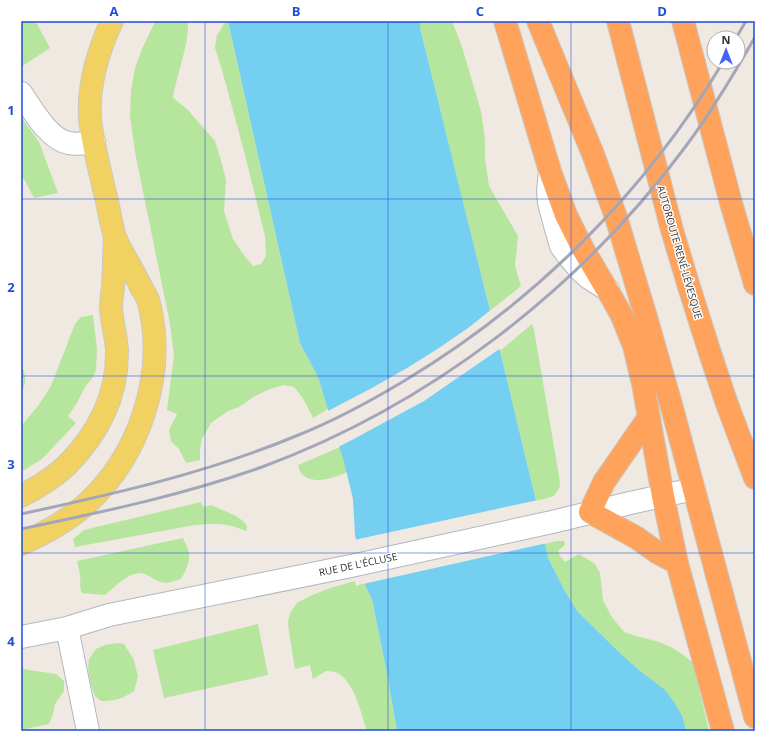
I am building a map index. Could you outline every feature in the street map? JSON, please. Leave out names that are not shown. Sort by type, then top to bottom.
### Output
[{"type":"highway","points":[[505,21],[550,171],[566,215],[583,249],[622,316],[634,346],[644,384],[663,496],[677,563],[722,731]]},
{"type":"highway","points":[[538,21],[593,154],[616,217],[648,324],[694,489],[755,717]]},
{"type":"highway","name":"AUTOROUTE RENÉ-LÉVESQUE","points":[[618,21],[674,238],[710,352],[752,472],[755,486]]},
{"type":"highway","points":[[683,21],[731,204],[755,284]]},
{"type":"highway","points":[[649,417],[604,482],[590,512],[637,538],[658,553],[677,563]]},
{"type":"main road","points":[[21,496],[47,481],[66,466],[84,446],[94,433],[104,413],[114,382],[117,349],[111,308],[115,238],[90,118],[91,89],[99,52],[112,21]]},
{"type":"main road","points":[[21,544],[42,534],[71,516],[98,492],[122,460],[145,410],[152,380],[153,368],[154,343],[152,314],[149,301],[115,238]]},
{"type":"lane","points":[[21,93],[49,132],[56,138],[69,143],[78,144],[94,142]]},
{"type":"lane","name":"RUE DE L'ÉCLUSE","points":[[21,637],[67,628],[109,615],[351,566],[694,489]]},
{"type":"lane","points":[[67,628],[88,731]]},
{"type":"green space","points":[[21,21],[33,21],[37,24],[50,48],[21,67]]},
{"type":"green space","points":[[156,21],[188,21],[187,40],[173,98],[187,109],[215,141],[226,180],[224,211],[233,239],[253,266],[261,264],[266,256],[265,236],[245,155],[215,48],[217,35],[225,21],[228,21],[300,343],[318,377],[328,409],[313,418],[303,398],[294,387],[284,385],[270,389],[255,396],[239,407],[228,411],[211,423],[202,439],[200,460],[186,463],[179,449],[171,441],[169,430],[177,414],[167,410],[174,355],[170,324],[135,152],[130,115],[131,91],[135,68],[142,49]]},
{"type":"green space","points":[[420,21],[452,21],[462,47],[481,111],[489,186],[518,236],[515,266],[521,286],[490,311],[420,28]]},
{"type":"green space","points":[[21,117],[39,142],[58,193],[34,198],[24,179],[21,178]]},
{"type":"green space","points":[[93,315],[97,349],[96,370],[68,416],[76,423],[42,459],[21,472],[21,426],[38,406],[51,386],[75,324],[81,317]]},
{"type":"green space","points":[[532,324],[560,487],[554,496],[536,501],[500,351]]},
{"type":"green space","points":[[21,364],[25,379],[21,392]]},
{"type":"green space","points":[[340,447],[347,472],[336,477],[317,480],[306,477],[300,472],[298,465]]},
{"type":"green space","points":[[201,502],[203,507],[211,505],[236,516],[247,526],[246,531],[233,526],[221,524],[195,525],[75,547],[73,539],[84,530]]},
{"type":"green space","points":[[183,538],[188,550],[189,560],[181,579],[168,583],[162,583],[143,573],[139,573],[125,578],[105,595],[82,593],[77,561]]},
{"type":"green space","points":[[556,541],[564,541],[565,545],[558,551],[565,562],[579,554],[595,564],[600,573],[603,600],[611,616],[624,632],[671,647],[693,663],[709,731],[686,731],[683,718],[640,671],[578,612],[566,593],[548,558],[545,544]]},
{"type":"green space","points":[[355,581],[356,586],[365,583],[372,599],[397,731],[367,731],[356,697],[342,676],[335,672],[326,671],[313,679],[310,665],[295,669],[288,621],[290,613],[297,603],[310,596],[330,588]]},
{"type":"green space","points":[[258,624],[268,675],[164,698],[153,650]]},
{"type":"green space","points":[[117,643],[124,644],[134,660],[138,677],[134,691],[118,699],[101,701],[95,696],[91,685],[88,668],[89,659],[96,649],[105,645]]},
{"type":"green space","points":[[21,668],[56,674],[64,681],[64,691],[55,704],[49,724],[21,730]]},
{"type":"water","points":[[228,21],[420,21],[420,28],[500,351],[548,558],[566,593],[578,612],[640,671],[665,690],[683,718],[686,731],[397,731],[372,599],[366,587],[355,535],[353,499],[344,462],[318,377],[300,343]]},
{"type":"pier","points":[[492,309],[501,348],[424,401],[338,447],[326,412],[407,368],[468,328]]},
{"type":"pier","points":[[538,500],[547,543],[363,584],[354,540]]},
{"type":"railway","points":[[741,30],[746,21]]},
{"type":"railway","points":[[21,529],[173,494],[262,467],[324,441],[384,411],[442,376],[497,337],[550,294],[599,248],[644,198],[686,146],[705,119],[755,37]]},
{"type":"railway","points":[[21,514],[91,499],[194,472],[229,461],[324,424],[351,411],[404,381],[452,350],[498,317],[583,241],[622,200],[659,156],[692,110],[718,70]]}]
